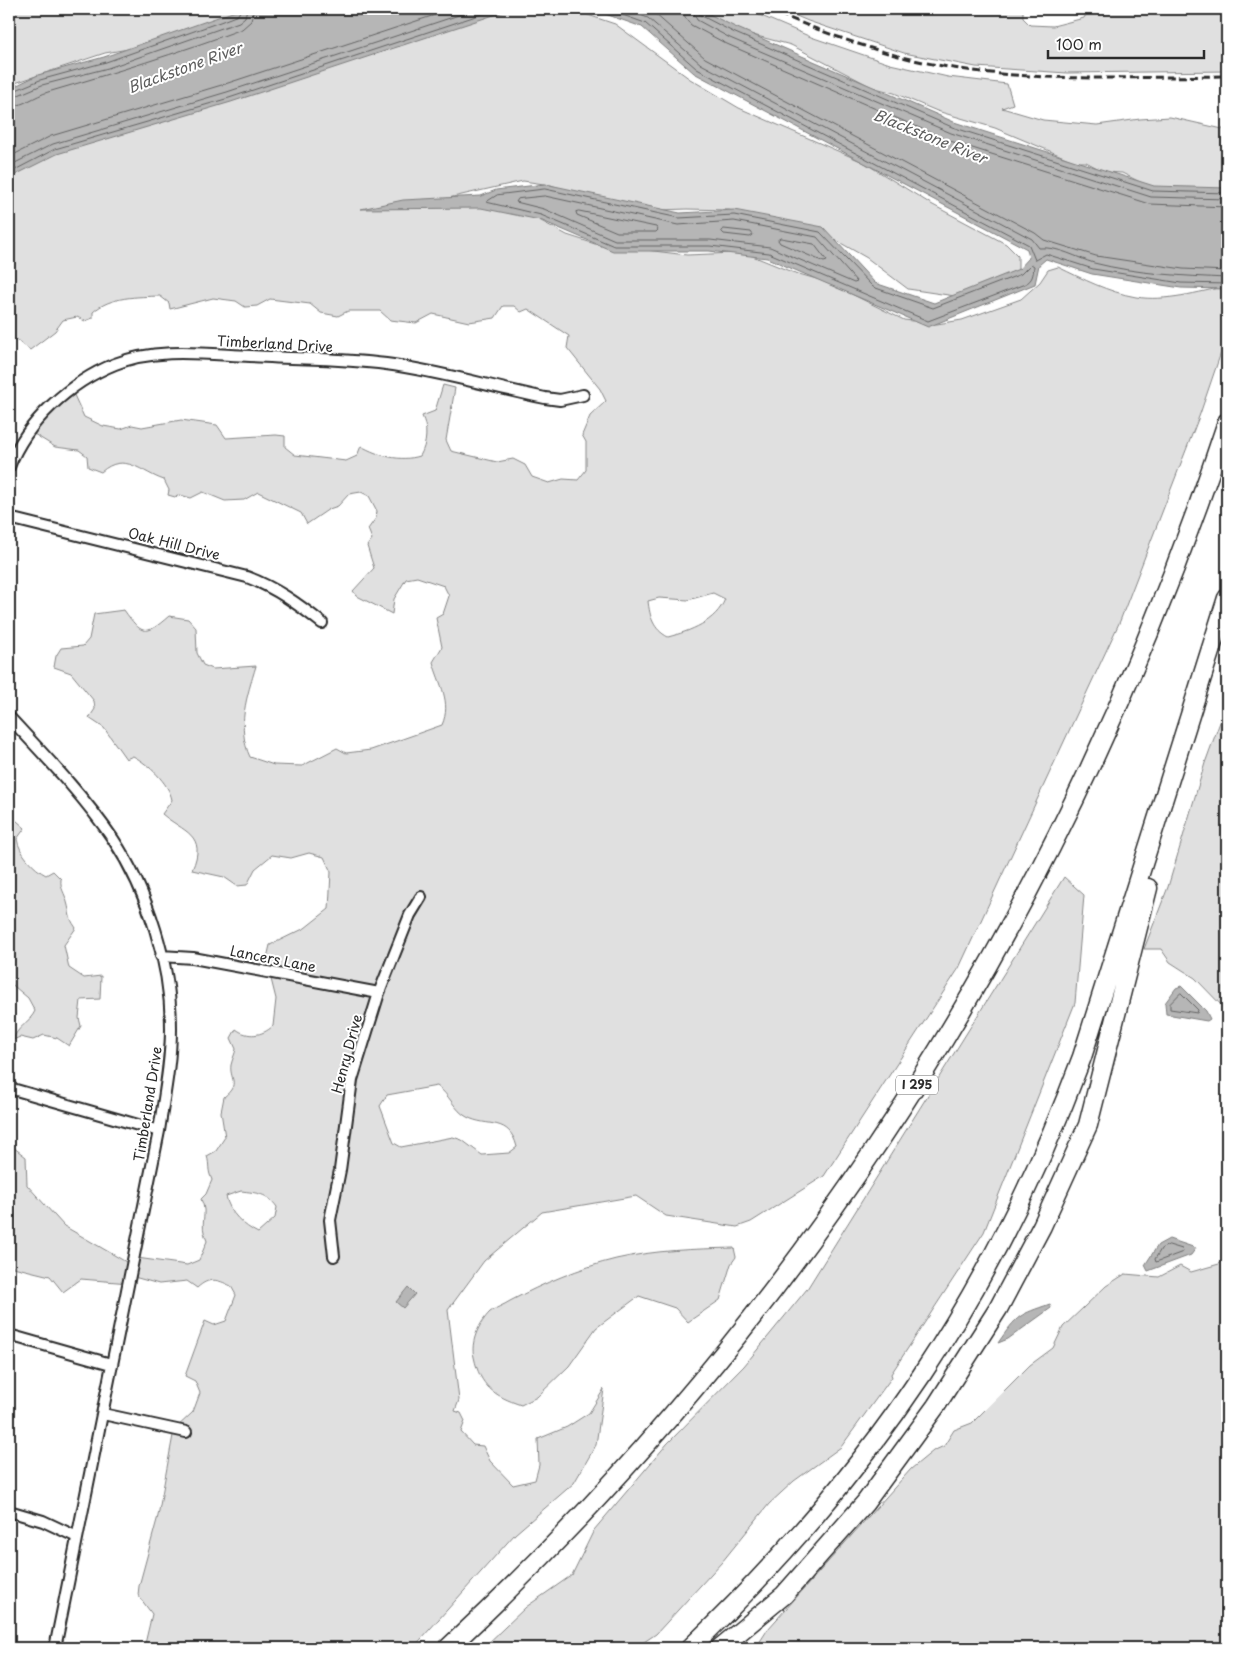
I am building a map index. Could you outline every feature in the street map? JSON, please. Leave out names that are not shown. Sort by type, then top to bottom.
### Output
[{"type":"highway","name":"I 295","points":[[448,1648],[586,1513],[733,1344],[818,1232],[912,1092],[1004,940],[1089,772],[1156,617],[1227,422]]},
{"type":"highway","points":[[690,1648],[768,1570],[854,1470],[932,1362],[990,1265],[1040,1162],[1082,1057],[1227,598]]},
{"type":"highway","points":[[720,1648],[762,1615],[794,1585],[876,1488],[963,1366],[998,1309],[1032,1246],[1073,1162],[1091,1114],[1185,735]]},
{"type":"street","name":"Timberland Drive","points":[[9,467],[30,430],[45,412],[69,392],[116,364],[169,353],[385,364],[545,398],[560,400],[583,394]]},
{"type":"street","name":"Oak Hill Drive","points":[[9,518],[247,577],[271,586],[286,595],[322,623]]},
{"type":"street","name":"Timberland Drive","points":[[9,717],[56,769],[112,838],[138,885],[168,983],[171,1029],[169,1069],[159,1131],[55,1648]]},
{"type":"street","name":"Henry Drive","points":[[334,1256],[330,1220],[340,1170],[350,1091],[379,993],[410,915],[421,897]]},
{"type":"street","name":"Lancers Lane","points":[[161,956],[193,958],[379,993]]},
{"type":"street","points":[[9,1088],[159,1131]]},
{"type":"street","points":[[9,1335],[112,1364]]},
{"type":"street","points":[[103,1414],[186,1432]]},
{"type":"street","points":[[9,1511],[43,1521],[77,1537]]},
{"type":"shaded area","points":[[9,9],[262,9],[134,48],[105,53],[9,85]]},
{"type":"shaded area","points":[[494,9],[570,9],[615,24],[690,79],[739,108],[863,162],[931,204],[1006,244],[1018,256],[1018,270],[955,296],[908,289],[867,258],[818,230],[729,210],[634,211],[605,205],[551,185],[523,181],[444,199],[530,215],[567,235],[595,244],[687,255],[735,253],[750,255],[792,272],[827,282],[904,320],[937,324],[962,320],[1021,299],[1040,282],[1048,270],[1058,267],[1106,288],[1136,297],[1170,297],[1227,286],[1227,335],[1200,414],[1120,621],[959,968],[824,1176],[751,1222],[737,1227],[666,1216],[636,1196],[542,1212],[484,1261],[448,1310],[459,1400],[455,1411],[461,1413],[465,1421],[461,1432],[473,1445],[483,1446],[490,1461],[513,1485],[535,1480],[539,1465],[538,1439],[567,1427],[589,1413],[604,1389],[596,1445],[574,1483],[515,1534],[413,1648],[144,1648],[152,1614],[138,1595],[139,1586],[158,1516],[174,1430],[193,1412],[200,1393],[195,1381],[185,1376],[205,1321],[214,1325],[226,1321],[236,1295],[231,1286],[213,1280],[201,1284],[197,1288],[187,1281],[159,1284],[134,1277],[137,1258],[187,1265],[199,1260],[207,1241],[203,1229],[204,1210],[201,1199],[206,1194],[212,1180],[207,1156],[216,1151],[225,1137],[221,1112],[224,1097],[233,1084],[231,1065],[236,1049],[231,1038],[236,1029],[245,1034],[255,1035],[273,1026],[276,999],[270,975],[264,971],[270,945],[305,928],[329,909],[331,872],[324,857],[309,853],[291,858],[272,855],[255,869],[247,885],[237,886],[224,877],[192,870],[197,849],[195,841],[185,830],[162,814],[172,800],[167,787],[139,759],[133,756],[126,759],[104,728],[89,718],[95,709],[94,701],[71,673],[54,667],[56,656],[61,648],[83,646],[89,639],[94,614],[124,610],[135,624],[144,630],[149,630],[169,616],[188,619],[196,628],[197,653],[203,665],[213,669],[256,666],[246,700],[243,723],[246,746],[250,757],[274,765],[302,766],[337,748],[346,753],[371,750],[442,725],[446,709],[444,693],[433,662],[442,647],[436,618],[443,614],[449,596],[444,586],[417,577],[406,579],[394,599],[392,614],[357,596],[353,591],[374,568],[367,546],[372,539],[368,529],[376,518],[377,511],[369,496],[361,492],[349,494],[338,506],[329,509],[307,524],[301,513],[258,492],[244,500],[225,501],[203,492],[191,498],[180,495],[175,497],[168,495],[169,490],[164,480],[141,469],[126,463],[118,463],[101,472],[88,467],[87,456],[79,450],[55,447],[34,434],[45,418],[74,395],[84,417],[103,426],[121,429],[132,425],[142,427],[181,420],[217,425],[226,438],[285,436],[285,447],[295,455],[346,461],[357,456],[361,446],[375,453],[390,457],[412,458],[420,456],[425,441],[426,431],[422,416],[435,411],[443,385],[455,388],[446,440],[451,451],[497,462],[513,459],[525,465],[532,477],[549,483],[563,479],[578,480],[586,470],[586,442],[582,435],[590,416],[606,401],[600,389],[567,348],[569,336],[528,309],[521,312],[514,306],[503,306],[495,318],[469,322],[433,314],[416,323],[390,320],[380,311],[348,311],[338,316],[321,313],[310,304],[270,299],[257,306],[245,307],[236,301],[213,298],[170,309],[169,303],[160,296],[133,297],[116,300],[100,307],[93,312],[93,318],[85,321],[77,317],[63,320],[55,331],[30,350],[17,340],[9,341],[9,176],[65,146]],"holes":[[[713,593],[725,599],[721,607],[709,620],[685,632],[668,637],[653,622],[648,601],[659,598],[688,600]],[[437,1086],[459,1111],[467,1117],[497,1124],[509,1131],[517,1147],[509,1153],[482,1155],[462,1140],[453,1137],[401,1147],[394,1143],[380,1106],[387,1095]],[[241,1191],[265,1196],[277,1207],[275,1218],[258,1233],[238,1218],[230,1208],[226,1196]]]},
{"type":"shaded area","points":[[697,9],[745,9],[811,37],[890,64],[948,77],[1007,84],[1013,104],[1002,108],[1043,120],[1097,125],[1170,117],[1227,130],[1227,200],[1152,188],[1122,173],[1105,172],[1086,162],[1076,162],[995,128],[937,111],[894,93],[872,87],[791,45],[734,30]]},
{"type":"shaded area","points":[[780,9],[1023,9],[1023,18],[1030,25],[1053,26],[1084,18],[1089,9],[1227,9],[1227,71],[1067,73],[976,67],[904,53],[808,21]]},
{"type":"shaded area","points":[[1227,703],[1227,1011],[1195,978],[1170,962],[1161,949],[1144,949],[1168,887],[1205,763]]},
{"type":"shaded area","points":[[9,814],[25,828],[17,839],[21,850],[28,860],[46,875],[53,871],[61,879],[61,886],[70,917],[76,928],[64,945],[69,968],[84,978],[101,976],[100,999],[81,1000],[79,1018],[81,1026],[69,1046],[57,1038],[44,1035],[33,1040],[20,1037],[13,1040],[17,1032],[35,1011],[28,998],[9,982]]},
{"type":"shaded area","points":[[1064,877],[1084,895],[1075,1003],[984,1232],[891,1374],[892,1377],[841,1447],[794,1481],[769,1504],[722,1562],[656,1634],[635,1648],[483,1648],[526,1607],[572,1575],[594,1530],[667,1444],[744,1366],[807,1289]]},
{"type":"shaded area","points":[[9,1144],[26,1157],[27,1185],[64,1226],[133,1266],[129,1283],[81,1279],[63,1292],[50,1276],[9,1266]]},
{"type":"shaded area","points":[[734,1248],[736,1257],[731,1264],[720,1300],[688,1322],[675,1308],[639,1296],[596,1328],[569,1366],[537,1397],[521,1405],[496,1394],[484,1383],[474,1357],[473,1345],[479,1327],[494,1309],[575,1271],[616,1259],[660,1252]]},
{"type":"shaded area","points":[[1227,1258],[1227,1648],[742,1648],[759,1643],[768,1629],[911,1469],[933,1451],[944,1446],[954,1430],[972,1423],[1030,1365],[1053,1348],[1063,1327],[1106,1286],[1125,1274],[1159,1277],[1180,1266],[1191,1272],[1219,1264]]},
{"type":"water","name":"Blackstone River","points":[[241,9],[512,9],[231,102],[57,154],[9,178],[9,89],[38,75],[104,57]]},
{"type":"water","name":"Blackstone River","points":[[591,9],[699,9],[735,27],[954,122],[1154,186],[1227,188],[1227,289],[1181,288],[1092,274],[1046,259],[1039,265],[1035,284],[928,327],[767,258],[709,251],[613,251],[540,220],[481,208],[361,209],[403,200],[481,196],[496,190],[545,184],[680,213],[734,210],[823,227],[875,283],[934,303],[1019,269],[1029,258],[1027,249],[694,73],[642,27]]},
{"type":"water","points":[[1181,986],[1206,1011],[1210,1019],[1207,1021],[1166,1014],[1165,1003],[1176,988]]},
{"type":"water","points":[[1169,1239],[1196,1248],[1191,1255],[1148,1271],[1145,1265],[1158,1245]]},
{"type":"water","points":[[408,1287],[415,1294],[403,1308],[396,1302]]},
{"type":"water","points":[[1050,1304],[1051,1308],[1008,1339],[998,1343],[1010,1326],[1020,1317]]},
{"type":"railway","points":[[768,9],[856,43],[901,57],[948,67],[983,72],[1052,77],[1227,76]]}]
